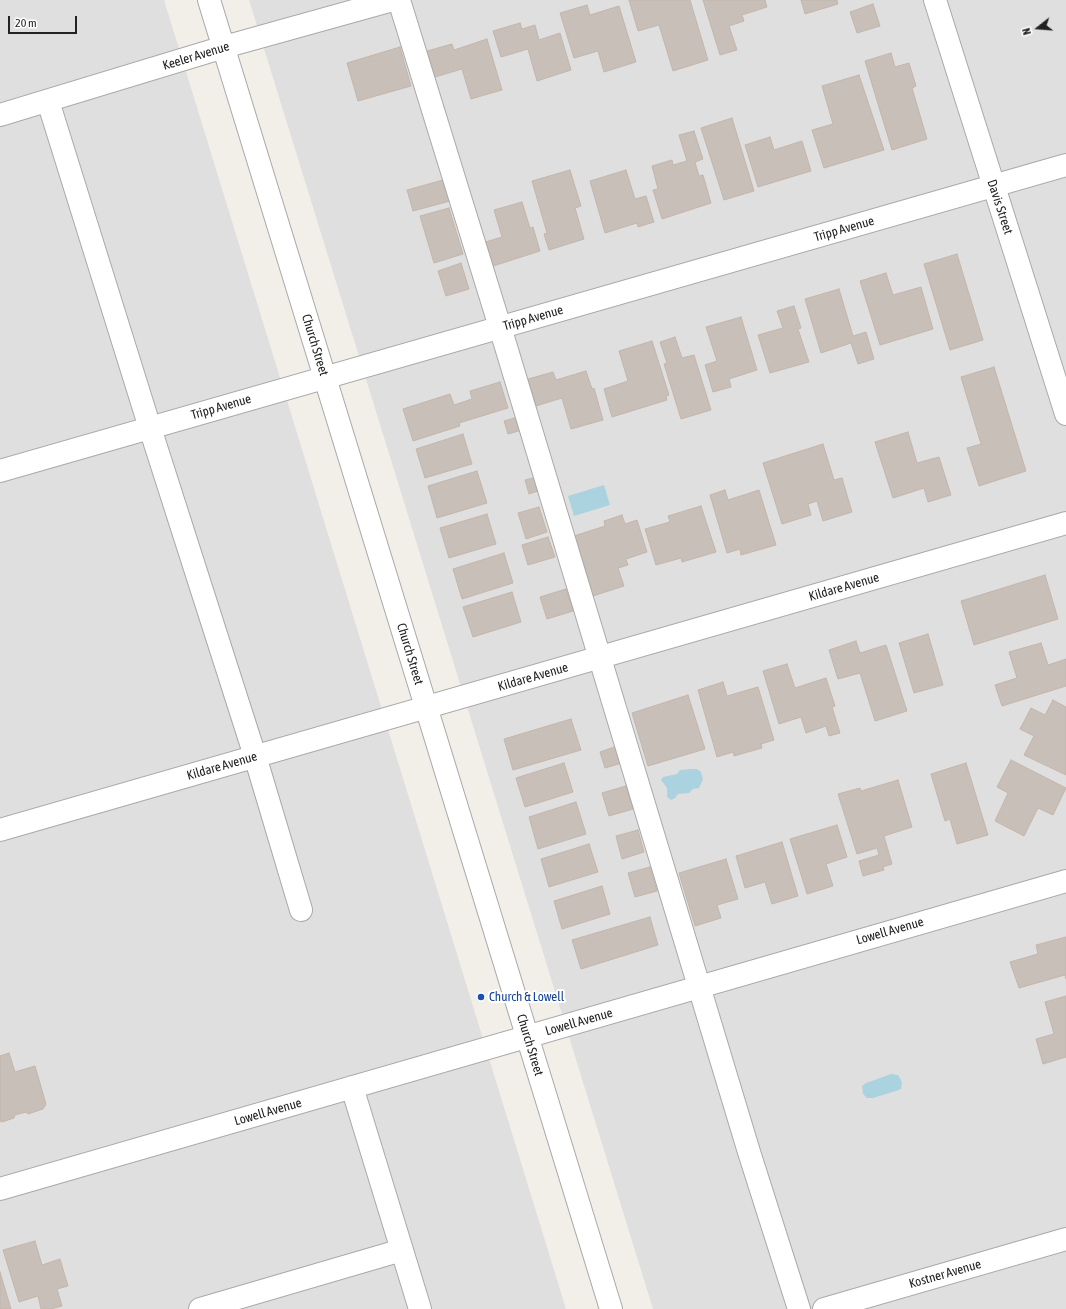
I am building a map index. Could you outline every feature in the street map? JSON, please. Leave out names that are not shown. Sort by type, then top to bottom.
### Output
[{"type":"street","name":"Church Street","points":[[209,0],[611,1309]]},
{"type":"street","name":"Keeler Avenue","points":[[0,115],[224,47],[393,0]]},
{"type":"street","points":[[399,0],[500,327],[749,1152],[799,1309]]},
{"type":"street","name":"Davis Street","points":[[935,0],[1066,414]]},
{"type":"street","points":[[48,101],[150,428],[255,756],[301,910]]},
{"type":"street","name":"Tripp Avenue","points":[[0,471],[1066,165]]},
{"type":"street","name":"Kildare Avenue","points":[[0,830],[1066,523]]},
{"type":"street","name":"Lowell Avenue","points":[[0,1189],[1066,881]]},
{"type":"street","points":[[352,1087],[420,1309]]},
{"type":"street","name":"Kostner Avenue","points":[[824,1309],[1066,1239]]},
{"type":"street","points":[[200,1309],[402,1250]]},
{"type":"shaded area","points":[[0,0],[164,0],[566,1309],[0,1309]]},
{"type":"shaded area","points":[[249,0],[1066,0],[1066,1309],[653,1309]]},
{"type":"water","points":[[604,485],[610,505],[574,516],[568,496]]},
{"type":"water","points":[[697,769],[701,772],[703,779],[699,788],[693,789],[689,793],[678,794],[671,800],[667,797],[667,788],[661,780],[663,777],[677,774],[680,770]]},
{"type":"water","points":[[891,1074],[898,1075],[902,1082],[901,1089],[873,1098],[867,1098],[863,1094],[862,1086],[866,1083]]},
{"type":"building","points":[[629,0],[690,0],[708,60],[673,71],[659,25],[638,31]]},
{"type":"building","points":[[703,0],[765,0],[767,7],[742,15],[744,21],[729,26],[737,50],[720,55]]},
{"type":"building","points":[[801,0],[837,0],[838,4],[805,14]]},
{"type":"building","points":[[873,4],[880,26],[857,33],[850,12]]},
{"type":"building","points":[[587,5],[590,15],[619,6],[636,62],[604,72],[598,51],[574,58],[560,13]]},
{"type":"building","points":[[520,23],[522,29],[535,25],[539,40],[560,33],[571,70],[537,81],[528,49],[501,57],[493,31]]},
{"type":"building","points":[[487,39],[502,90],[471,99],[462,69],[435,77],[427,51],[452,44],[454,50]]},
{"type":"building","points":[[400,47],[411,86],[358,101],[347,63]]},
{"type":"building","points":[[891,53],[895,67],[909,63],[916,86],[912,88],[927,139],[892,150],[865,61]]},
{"type":"building","points":[[859,75],[884,150],[824,168],[812,130],[833,124],[822,86]]},
{"type":"building","points":[[732,118],[754,191],[724,200],[701,128]]},
{"type":"building","points":[[694,131],[703,159],[695,162],[699,176],[703,175],[711,203],[662,219],[653,190],[658,189],[652,166],[672,160],[673,165],[687,161],[679,135]]},
{"type":"building","points":[[770,137],[774,150],[802,141],[811,171],[758,187],[745,145]]},
{"type":"building","points":[[570,170],[581,206],[575,208],[584,239],[549,250],[544,234],[547,233],[532,181]]},
{"type":"building","points":[[626,170],[635,199],[646,196],[654,222],[638,227],[637,223],[605,233],[590,181]]},
{"type":"building","points":[[443,180],[450,201],[413,211],[407,190]]},
{"type":"building","points":[[522,202],[530,228],[533,227],[540,251],[490,267],[482,243],[502,237],[494,210]]},
{"type":"building","points":[[449,208],[463,254],[434,263],[420,216]]},
{"type":"building","points":[[957,254],[983,340],[950,350],[924,264]]},
{"type":"building","points":[[461,263],[469,289],[446,296],[438,271]]},
{"type":"building","points":[[886,273],[893,295],[921,287],[933,329],[880,345],[860,281]]},
{"type":"building","points":[[839,289],[853,336],[866,332],[874,359],[858,364],[851,343],[821,353],[805,299]]},
{"type":"building","points":[[794,306],[801,328],[798,329],[809,362],[770,373],[758,335],[783,328],[777,311]]},
{"type":"building","points":[[741,317],[757,370],[729,379],[731,387],[713,392],[705,365],[717,361],[706,327]]},
{"type":"building","points":[[675,337],[682,358],[694,355],[711,410],[681,419],[664,364],[667,363],[660,342]]},
{"type":"building","points":[[652,341],[669,395],[666,396],[667,400],[612,417],[604,389],[628,381],[619,351]]},
{"type":"building","points":[[994,367],[1026,471],[979,486],[967,448],[981,444],[961,377]]},
{"type":"building","points":[[586,371],[592,389],[594,388],[603,420],[571,429],[562,398],[536,406],[528,379],[553,372],[556,380]]},
{"type":"building","points":[[500,382],[508,408],[459,423],[460,426],[413,441],[403,409],[450,394],[454,405],[472,399],[470,391]]},
{"type":"building","points":[[518,417],[522,430],[508,434],[504,421]]},
{"type":"building","points":[[908,432],[917,463],[939,457],[951,495],[928,502],[924,488],[893,498],[875,442]]},
{"type":"building","points":[[463,434],[472,464],[425,478],[416,449]]},
{"type":"building","points":[[823,444],[834,480],[842,478],[852,512],[823,521],[817,501],[808,504],[811,515],[782,524],[763,463]]},
{"type":"building","points":[[477,471],[487,503],[437,518],[428,486]]},
{"type":"building","points":[[537,477],[541,490],[529,494],[525,480]]},
{"type":"building","points":[[725,490],[728,500],[759,490],[776,545],[741,555],[740,549],[727,553],[710,495]]},
{"type":"building","points":[[701,506],[716,552],[682,562],[681,558],[656,565],[645,529],[670,522],[668,516]]},
{"type":"building","points":[[539,507],[547,532],[526,539],[518,513]]},
{"type":"building","points":[[487,514],[496,544],[449,558],[440,528]]},
{"type":"building","points":[[622,515],[625,524],[637,520],[647,552],[626,559],[628,565],[618,568],[624,586],[593,596],[574,536],[605,526],[604,521]]},
{"type":"building","points":[[548,537],[555,557],[528,565],[522,545]]},
{"type":"building","points":[[504,553],[513,583],[462,599],[453,569]]},
{"type":"building","points":[[1045,575],[1058,619],[974,645],[961,601]]},
{"type":"building","points":[[566,589],[573,611],[547,619],[540,597]]},
{"type":"building","points":[[512,592],[521,622],[473,637],[463,607]]},
{"type":"building","points":[[928,634],[943,685],[914,693],[899,643]]},
{"type":"building","points":[[856,641],[860,653],[886,645],[907,711],[875,721],[860,673],[838,679],[829,650]]},
{"type":"building","points":[[1041,643],[1048,665],[1066,659],[1066,686],[1002,706],[995,685],[1017,678],[1009,652]]},
{"type":"building","points":[[787,664],[795,688],[826,678],[835,706],[832,707],[840,733],[829,736],[826,726],[806,733],[801,717],[779,724],[763,671]]},
{"type":"building","points":[[723,682],[727,696],[758,687],[774,740],[761,744],[762,748],[734,756],[733,752],[717,757],[698,690]]},
{"type":"building","points":[[688,695],[705,749],[648,766],[632,713]]},
{"type":"building","points":[[1053,700],[1066,707],[1066,775],[1024,755],[1034,736],[1020,729],[1031,708],[1045,715]]},
{"type":"building","points":[[571,719],[581,750],[513,770],[504,739]]},
{"type":"building","points":[[617,746],[622,763],[605,768],[600,752]]},
{"type":"building","points":[[1011,760],[1066,788],[1053,815],[1038,808],[1024,836],[995,821],[1008,793],[997,787]]},
{"type":"building","points":[[564,763],[573,792],[525,807],[516,778]]},
{"type":"building","points":[[966,763],[988,835],[957,844],[950,819],[945,821],[931,774]]},
{"type":"building","points":[[898,780],[912,827],[884,836],[892,864],[883,867],[884,870],[863,876],[859,861],[879,855],[877,848],[857,854],[838,794],[860,788],[861,791]]},
{"type":"building","points":[[626,786],[633,809],[609,816],[602,793]]},
{"type":"building","points":[[576,802],[586,834],[538,849],[529,817]]},
{"type":"building","points":[[837,825],[847,857],[826,864],[833,886],[807,894],[790,839]]},
{"type":"building","points":[[638,830],[644,852],[622,859],[616,836]]},
{"type":"building","points":[[782,842],[798,896],[772,904],[765,882],[745,888],[736,856]]},
{"type":"building","points":[[589,844],[598,872],[549,887],[541,859]]},
{"type":"building","points":[[726,859],[738,899],[717,905],[721,918],[695,926],[679,873]]},
{"type":"building","points":[[650,867],[657,891],[635,897],[628,873]]},
{"type":"building","points":[[602,886],[610,914],[562,929],[554,901]]},
{"type":"building","points":[[650,917],[658,945],[581,969],[572,940]]},
{"type":"building","points":[[1066,937],[1066,979],[1065,975],[1019,988],[1010,962],[1038,954],[1036,945]]},
{"type":"building","points":[[1066,996],[1066,1057],[1043,1064],[1036,1039],[1054,1034],[1045,1002]]},
{"type":"building","points":[[9,1053],[15,1072],[35,1066],[46,1104],[43,1109],[28,1114],[26,1112],[15,1115],[14,1118],[2,1122],[0,1121],[0,1056]]},
{"type":"building","points":[[35,1241],[42,1265],[60,1259],[68,1286],[57,1289],[62,1306],[51,1309],[41,1309],[38,1296],[19,1302],[3,1250]]},
{"type":"building","points":[[0,1272],[11,1309],[0,1309]]},
{"type":"place","name":"Church & Lowell","points":[[481,997]]}]
